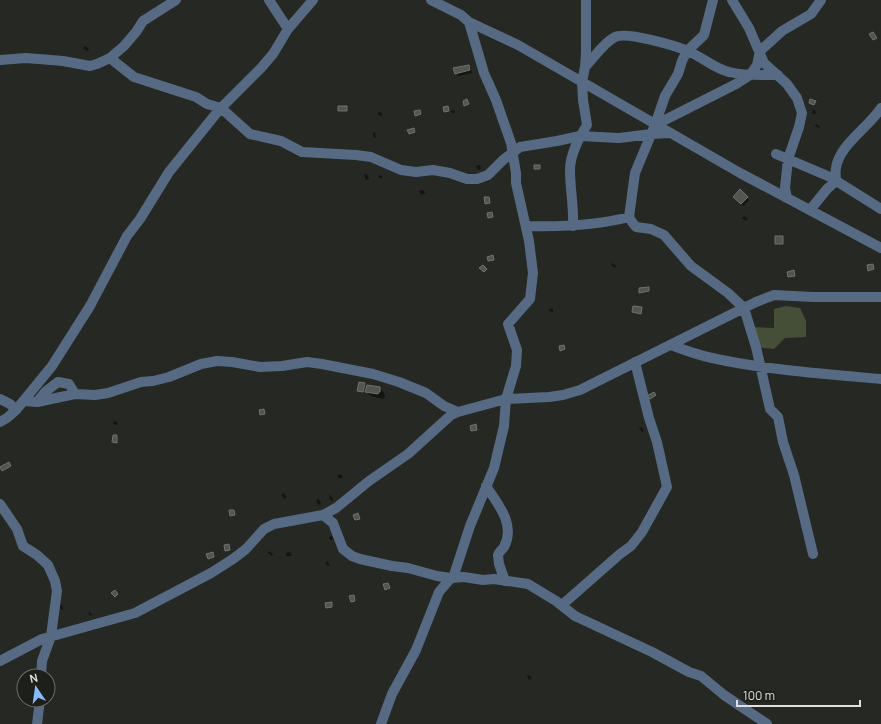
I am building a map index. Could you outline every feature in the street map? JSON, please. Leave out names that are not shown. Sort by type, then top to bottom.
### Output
[{"type":"street","points":[[0,60],[26,58],[63,61],[90,66],[97,64],[110,58],[124,46],[143,21],[176,0]]},
{"type":"street","points":[[269,0],[288,29]]},
{"type":"street","points":[[0,422],[16,410],[52,366],[90,306],[127,236],[140,220],[160,187],[186,150],[221,108],[269,59],[288,29],[313,0]]},
{"type":"street","points":[[431,0],[461,15],[469,22],[518,45],[582,82],[653,129],[670,133],[740,173],[881,248]]},
{"type":"street","points":[[573,226],[574,212],[570,169],[572,155],[580,136],[588,125],[583,100],[582,82],[585,67],[586,0]]},
{"type":"street","points":[[713,0],[704,35],[688,51],[682,61],[678,74],[665,96],[635,173],[629,217],[636,227],[651,229],[664,234],[691,266],[728,293],[744,308],[761,366],[770,409],[778,417],[783,442],[794,475],[813,554]]},
{"type":"street","points":[[732,0],[749,28],[764,62],[787,84],[797,98],[802,113],[799,127],[788,159],[785,188],[787,198]]},
{"type":"street","points":[[110,58],[134,77],[163,88],[196,97],[207,104],[221,108],[250,134],[281,141],[302,152],[370,157],[401,170],[416,172],[433,170],[467,178],[477,178],[488,175],[512,152],[520,147],[580,136],[619,138],[653,129],[750,75],[757,66],[760,51],[782,31],[811,14],[821,0]]},
{"type":"street","points":[[381,724],[392,694],[416,650],[439,592],[452,578],[470,526],[494,468],[504,426],[506,399],[516,366],[518,350],[508,324],[530,299],[532,273],[529,241],[516,183],[516,173],[511,143],[496,100],[484,73],[469,22]]},
{"type":"street","points":[[585,67],[615,36],[626,35],[647,38],[688,51],[728,72],[750,75],[778,75]]},
{"type":"street","points":[[810,210],[827,189],[836,181],[836,168],[839,158],[855,136],[875,117],[881,108]]},
{"type":"street","points":[[776,154],[830,177],[881,209]]},
{"type":"street","points":[[526,226],[573,226],[599,224],[629,217]]},
{"type":"street","points":[[0,661],[42,639],[135,613],[211,573],[234,559],[246,549],[264,529],[274,524],[323,515],[336,508],[375,477],[408,454],[451,415],[458,412],[506,399],[550,397],[580,390],[744,308],[774,295],[813,297],[881,297]]},
{"type":"street","points":[[671,345],[711,358],[804,373],[881,379]]},
{"type":"street","points":[[24,401],[37,402],[75,394],[95,395],[108,393],[142,382],[169,377],[201,364],[217,361],[260,367],[282,366],[307,362],[373,374],[399,382],[426,393],[444,406],[458,412]]},
{"type":"street","points":[[562,606],[631,546],[642,532],[668,487],[635,362]]},
{"type":"street","points":[[37,402],[45,392],[58,382],[69,384],[75,394]]},
{"type":"street","points":[[0,399],[10,404],[16,410]]},
{"type":"street","points":[[486,486],[503,512],[507,523],[506,541],[503,549],[498,555],[504,581]]},
{"type":"street","points":[[0,504],[16,529],[23,546],[37,555],[48,565],[55,581],[57,591],[51,636],[42,661],[42,668]]},
{"type":"street","points":[[323,515],[333,523],[343,549],[352,556],[437,576],[452,578],[464,577],[483,580],[494,578],[504,581],[524,582],[575,616],[652,652],[689,672],[701,676],[724,695],[767,724]]},
{"type":"street","points":[[37,724],[39,708]]},
{"type":"green space","points":[[786,306],[800,308],[806,321],[806,337],[785,338],[774,349],[756,347],[750,327],[774,328],[774,309]]},
{"type":"building","points":[[873,32],[877,38],[873,40],[869,34]]},
{"type":"building","points":[[469,65],[470,70],[455,74],[453,68]]},
{"type":"building","points":[[467,99],[469,104],[464,106],[463,101]]},
{"type":"building","points":[[810,99],[816,101],[814,105],[809,103]]},
{"type":"building","points":[[338,106],[347,106],[347,111],[338,111]]},
{"type":"building","points":[[448,106],[449,111],[444,112],[443,107]]},
{"type":"building","points":[[420,110],[421,114],[415,116],[414,111]]},
{"type":"building","points":[[414,128],[415,132],[409,134],[407,130]]},
{"type":"building","points":[[534,165],[540,165],[540,169],[534,169]]},
{"type":"building","points":[[740,189],[748,197],[741,204],[733,197]]},
{"type":"building","points":[[484,197],[489,197],[490,203],[485,204]]},
{"type":"building","points":[[492,212],[493,217],[488,218],[487,213]]},
{"type":"building","points":[[775,236],[783,236],[783,244],[775,244]]},
{"type":"building","points":[[493,255],[494,260],[488,261],[487,257]]},
{"type":"building","points":[[873,264],[874,269],[868,271],[867,265]]},
{"type":"building","points":[[483,265],[487,269],[484,272],[479,268]]},
{"type":"building","points":[[794,270],[795,276],[788,277],[787,272]]},
{"type":"building","points":[[649,287],[649,291],[639,293],[639,288]]},
{"type":"building","points":[[633,306],[642,307],[641,314],[632,312]]},
{"type":"building","points":[[564,345],[565,349],[560,351],[559,346]]},
{"type":"building","points":[[359,382],[365,383],[363,392],[357,391]]},
{"type":"building","points":[[367,385],[380,387],[380,392],[378,394],[365,392]]},
{"type":"building","points":[[654,392],[656,395],[650,399],[647,396]]},
{"type":"building","points":[[264,409],[265,414],[260,415],[259,410]]},
{"type":"building","points":[[476,424],[477,430],[471,431],[470,426]]},
{"type":"building","points":[[113,435],[117,435],[117,443],[112,442]]},
{"type":"building","points":[[9,462],[11,466],[2,471],[0,467]]},
{"type":"building","points":[[229,510],[234,510],[235,515],[230,516]]},
{"type":"building","points":[[358,513],[360,519],[355,520],[353,515]]},
{"type":"building","points":[[229,544],[230,550],[225,551],[224,545]]},
{"type":"building","points":[[213,552],[214,557],[208,559],[206,554]]},
{"type":"building","points":[[388,583],[390,588],[385,590],[383,584]]},
{"type":"building","points":[[115,590],[118,594],[115,597],[111,593]]},
{"type":"building","points":[[354,595],[355,601],[351,602],[349,596]]},
{"type":"building","points":[[332,602],[332,607],[326,608],[325,603]]}]
